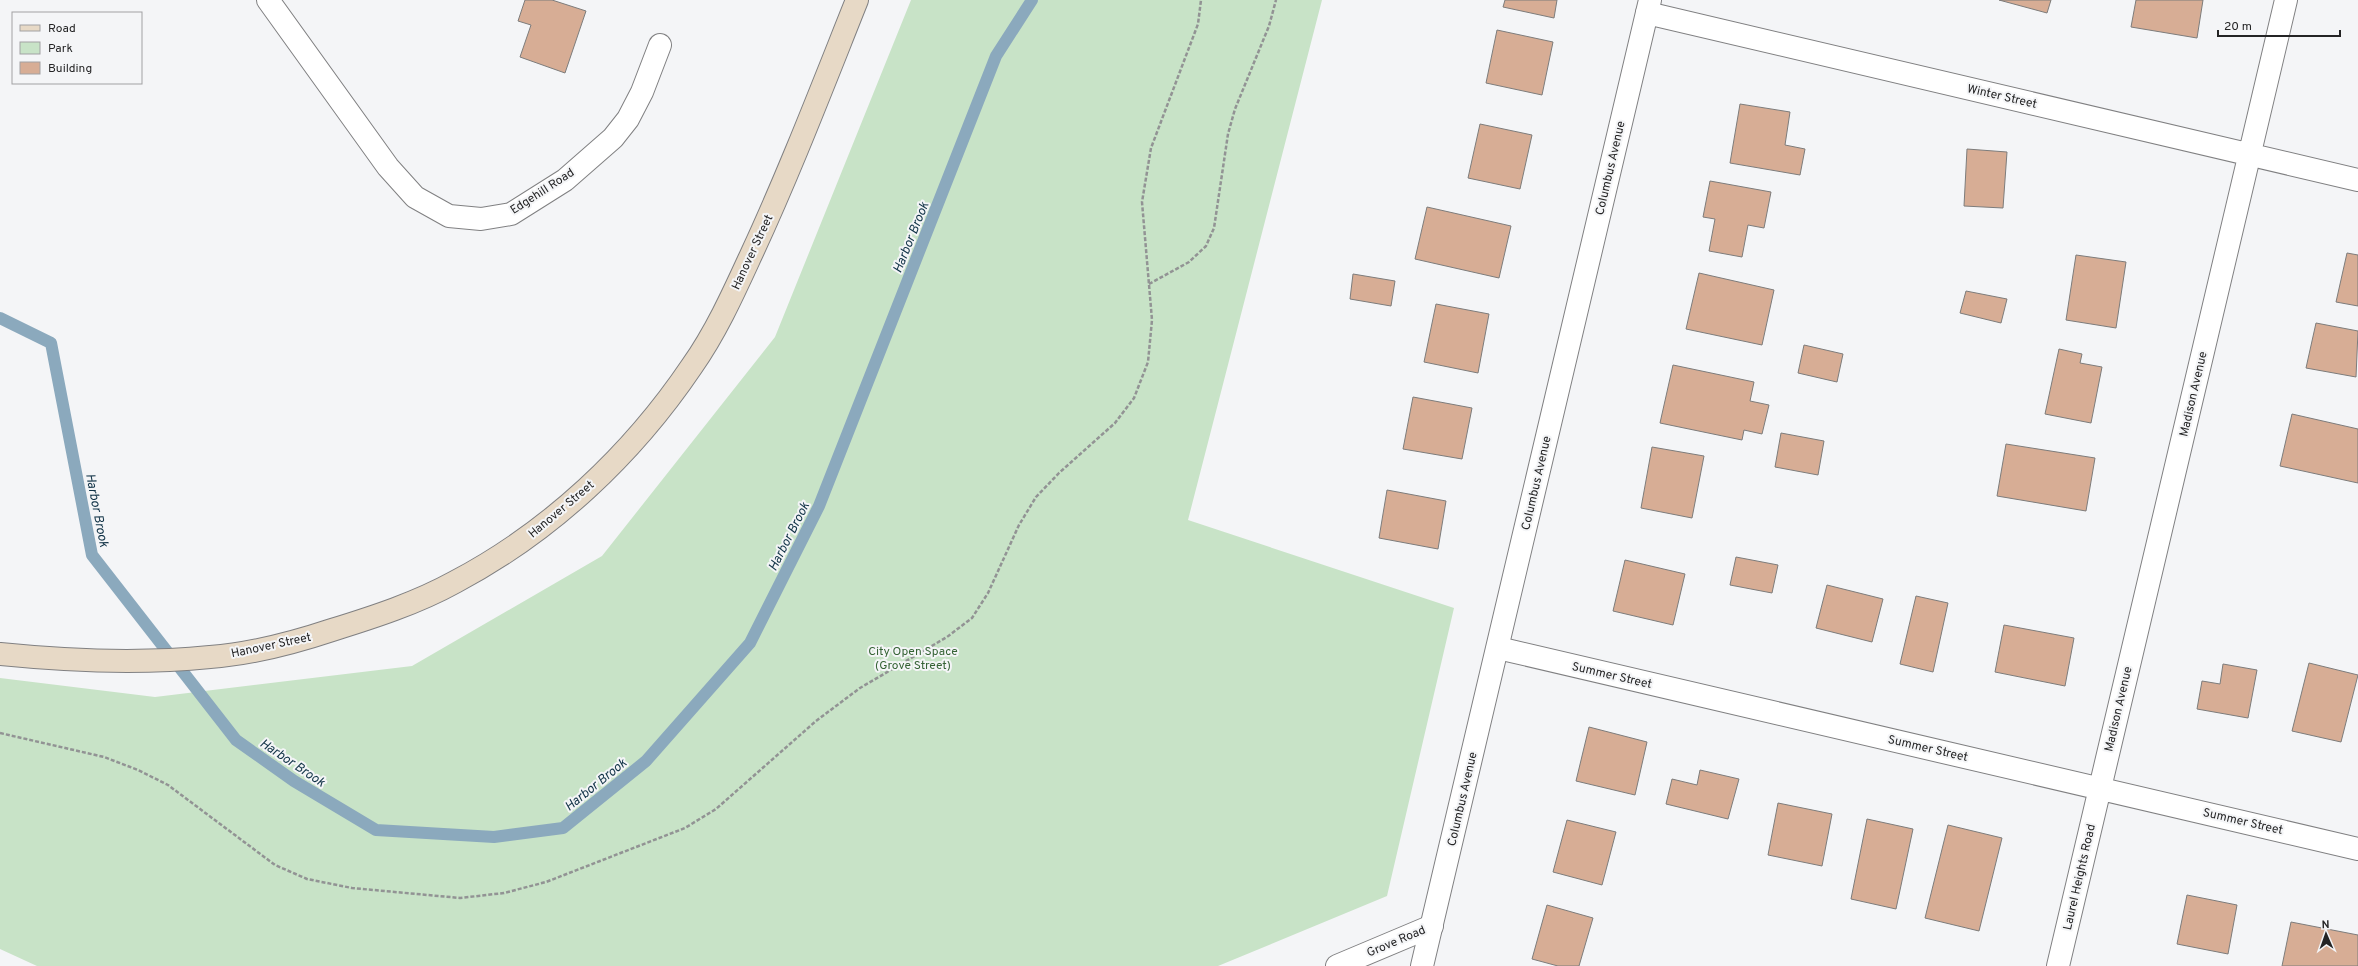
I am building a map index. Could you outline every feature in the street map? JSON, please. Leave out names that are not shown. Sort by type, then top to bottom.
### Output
[{"type":"main road","name":"Hanover Street","points":[[6,654],[140,660],[211,657],[289,644],[371,618],[455,583],[527,538],[586,490],[642,432],[693,365],[732,296],[770,215],[858,0]]},
{"type":"street","name":"Edgehill Road","points":[[268,0],[388,167],[415,197],[450,216],[481,220],[511,214],[565,180],[612,138],[631,113],[660,45]]},
{"type":"street","name":"Madison Avenue","points":[[2100,788],[2286,0]]},
{"type":"street","name":"Winter Street","points":[[1648,7],[2358,180]]},
{"type":"street","name":"Columbus Avenue","points":[[1422,966],[1648,7]]},
{"type":"street","name":"Summer Street","points":[[1498,648],[2358,848]]},
{"type":"street","name":"Laurel Heights Road","points":[[2058,966],[2100,788]]},
{"type":"street","name":"Grove Road","points":[[1338,966],[1432,926]]},
{"type":"path","points":[[0,733],[104,757],[138,770],[168,785],[275,866],[307,879],[352,888],[460,898],[504,894],[546,882],[685,828],[716,809],[816,721],[860,688],[947,637],[972,618],[988,594],[1019,525],[1036,497],[1059,473],[1115,423],[1134,398],[1148,362],[1152,320],[1142,202],[1151,148],[1198,24],[1201,0]]},
{"type":"path","points":[[1149,284],[1189,262],[1206,246],[1214,228],[1228,134],[1233,115],[1269,26],[1276,0]]},
{"type":"green space","name":"City Open Space (Grove Street)","points":[[911,0],[1322,0],[1188,520],[1454,608],[1387,896],[1218,966],[37,966],[0,949],[0,678],[155,697],[412,666],[602,556],[775,337]]},
{"type":"building","points":[[525,0],[552,0],[586,11],[565,73],[520,57],[531,25],[518,21]]},
{"type":"building","points":[[1505,0],[1557,0],[1554,18],[1503,7]]},
{"type":"building","points":[[1999,0],[2051,0],[2047,13]]},
{"type":"building","points":[[2136,0],[2203,0],[2197,38],[2131,27]]},
{"type":"building","points":[[1497,30],[1553,42],[1542,95],[1486,83]]},
{"type":"building","points":[[1740,104],[1790,112],[1785,145],[1805,149],[1800,175],[1730,163]]},
{"type":"building","points":[[1480,124],[1532,135],[1520,189],[1468,178]]},
{"type":"building","points":[[1967,149],[2007,152],[2003,208],[1964,206]]},
{"type":"building","points":[[1710,181],[1771,192],[1764,228],[1748,225],[1742,257],[1709,251],[1715,219],[1703,217]]},
{"type":"building","points":[[1427,207],[1511,226],[1499,278],[1415,259]]},
{"type":"building","points":[[2347,253],[2358,255],[2358,306],[2336,302]]},
{"type":"building","points":[[2076,255],[2126,262],[2116,328],[2066,320]]},
{"type":"building","points":[[1699,273],[1774,290],[1762,345],[1686,329]]},
{"type":"building","points":[[1353,274],[1395,281],[1391,306],[1350,299]]},
{"type":"building","points":[[1966,291],[2007,299],[2001,323],[1960,313]]},
{"type":"building","points":[[1436,304],[1489,314],[1478,373],[1424,362]]},
{"type":"building","points":[[2316,323],[2358,331],[2356,377],[2306,368]]},
{"type":"building","points":[[1804,345],[1843,354],[1837,382],[1798,373]]},
{"type":"building","points":[[2059,349],[2082,354],[2080,363],[2102,367],[2091,423],[2045,414]]},
{"type":"building","points":[[1673,365],[1754,382],[1750,401],[1769,405],[1762,434],[1744,430],[1742,440],[1660,423]]},
{"type":"building","points":[[1413,397],[1472,408],[1462,459],[1403,449]]},
{"type":"building","points":[[2292,414],[2358,429],[2358,483],[2280,466]]},
{"type":"building","points":[[1781,433],[1824,441],[1818,475],[1775,467]]},
{"type":"building","points":[[2006,444],[2095,458],[2086,511],[1997,496]]},
{"type":"building","points":[[1652,447],[1704,456],[1692,518],[1641,508]]},
{"type":"building","points":[[1387,490],[1446,501],[1438,549],[1379,538]]},
{"type":"building","points":[[1736,557],[1778,565],[1772,593],[1730,585]]},
{"type":"building","points":[[1625,560],[1685,574],[1673,625],[1613,611]]},
{"type":"building","points":[[1827,585],[1883,599],[1872,642],[1816,628]]},
{"type":"building","points":[[1916,596],[1948,603],[1933,672],[1900,664]]},
{"type":"building","points":[[2004,625],[2074,638],[2065,686],[1995,672]]},
{"type":"building","points":[[2309,663],[2358,675],[2341,742],[2292,731]]},
{"type":"building","points":[[2223,664],[2257,670],[2248,718],[2197,709],[2202,681],[2220,684]]},
{"type":"building","points":[[1589,727],[1647,742],[1635,795],[1576,781]]},
{"type":"building","points":[[1700,770],[1739,779],[1728,819],[1666,804],[1672,779],[1697,785]]},
{"type":"building","points":[[1778,803],[1832,814],[1822,866],[1768,855]]},
{"type":"building","points":[[1867,819],[1913,829],[1896,909],[1851,899]]},
{"type":"building","points":[[1567,820],[1616,832],[1602,885],[1553,872]]},
{"type":"building","points":[[1948,825],[2002,838],[1979,931],[1925,918]]},
{"type":"building","points":[[2187,895],[2237,905],[2228,954],[2177,944]]},
{"type":"building","points":[[1547,905],[1593,918],[1579,966],[1558,966],[1532,959]]},
{"type":"building","points":[[2291,922],[2358,935],[2358,966],[2282,966]]},
{"type":"waterway","name":"Harbor Brook","points":[[0,318],[51,343],[92,555],[236,740],[294,781],[376,830],[494,837],[563,828],[646,761],[750,643],[819,506],[996,56],[1032,0]]}]
